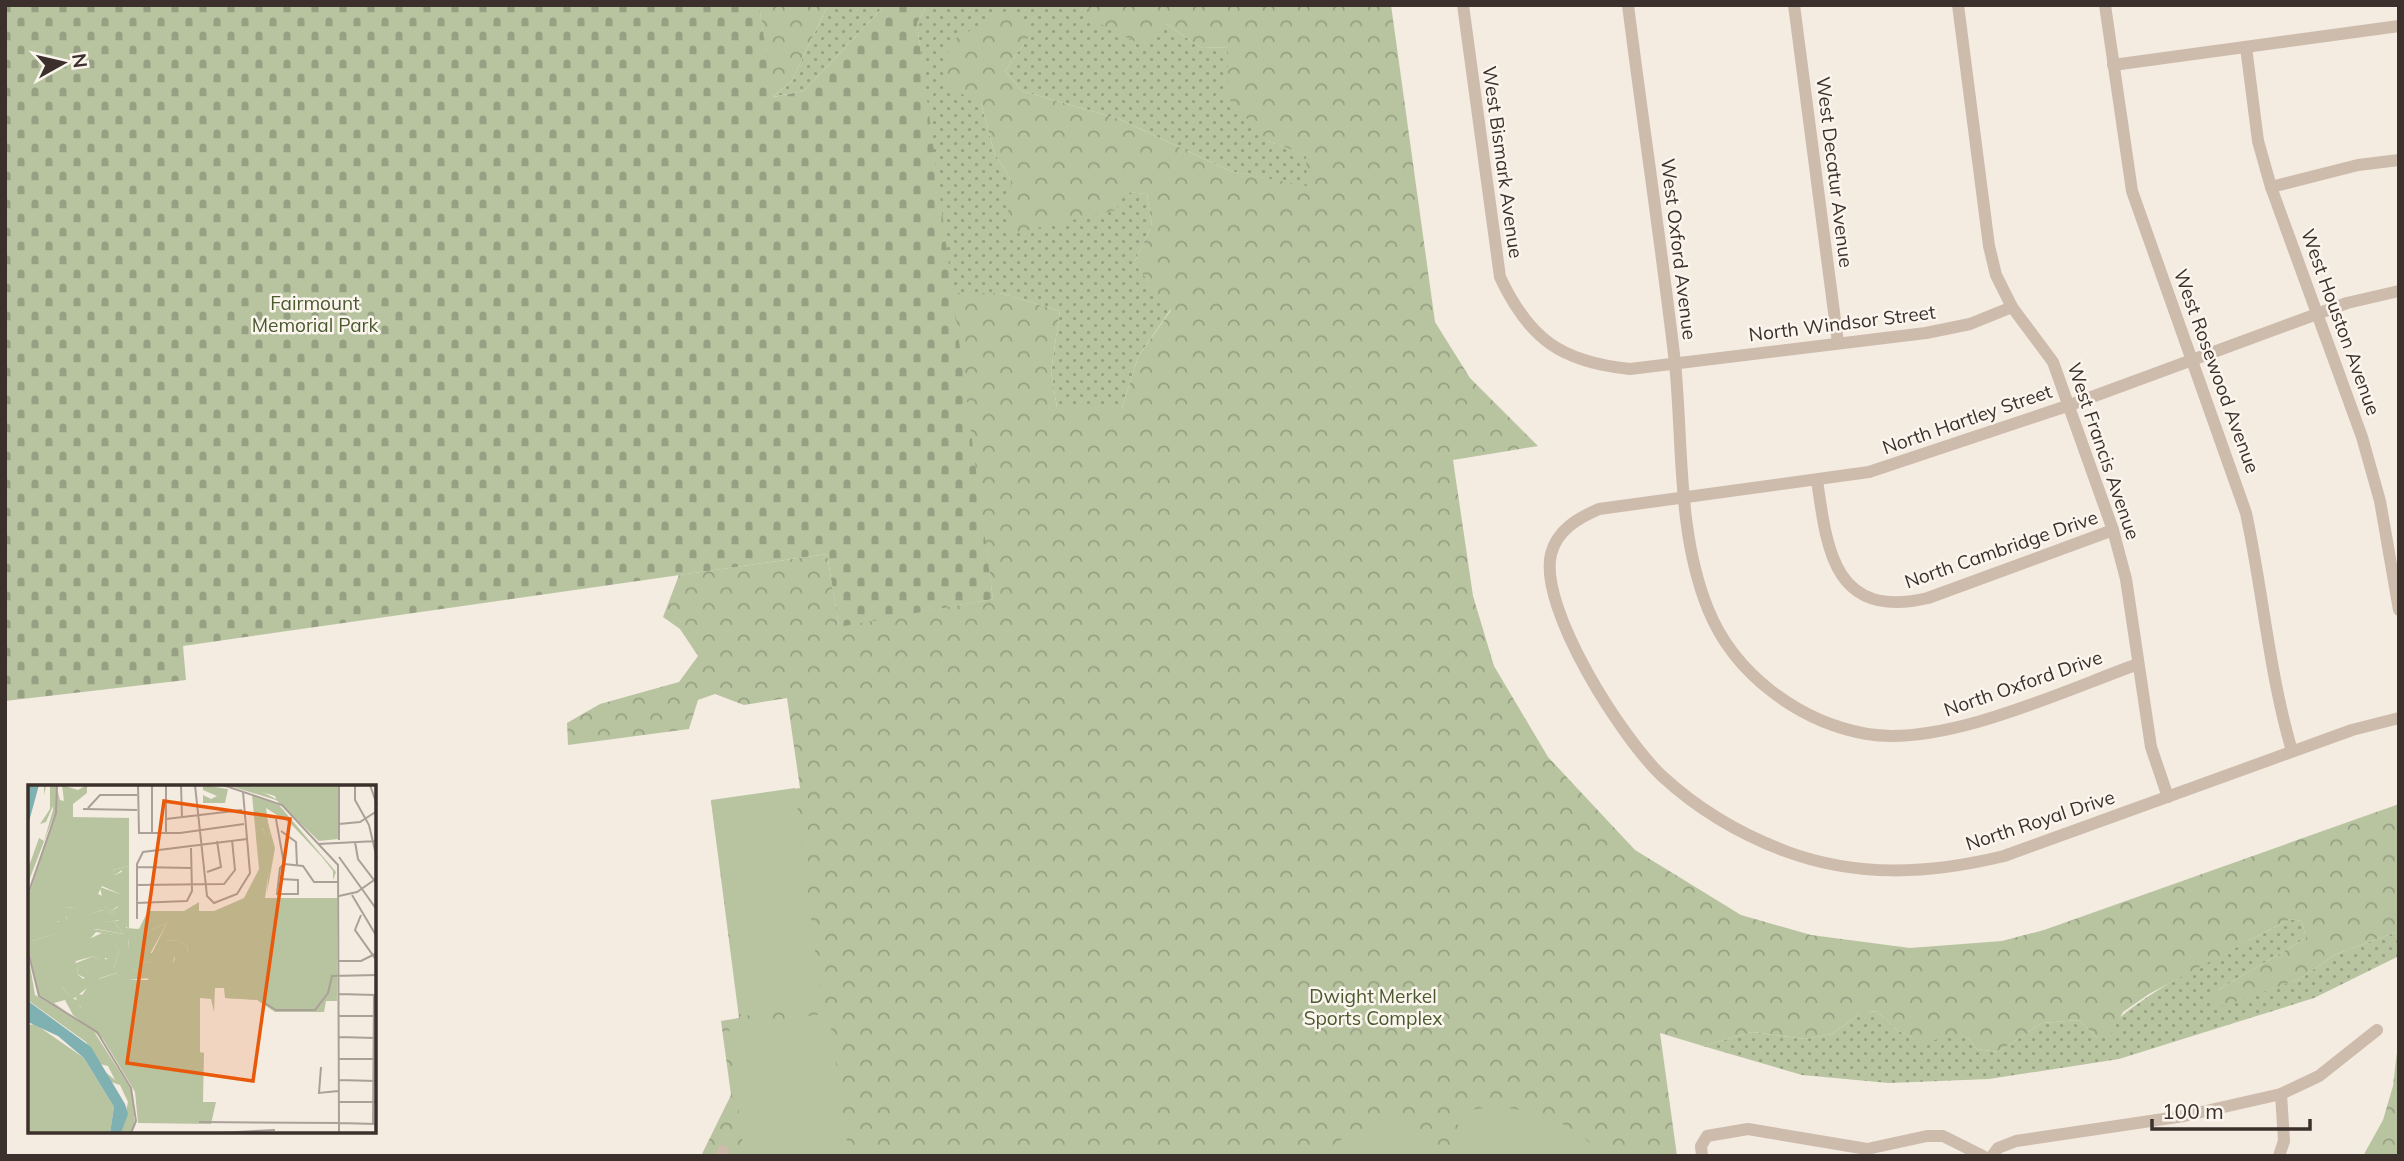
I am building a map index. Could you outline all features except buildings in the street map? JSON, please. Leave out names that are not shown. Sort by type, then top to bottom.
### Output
[{"type":"street","name":"West Bismark Avenue","points":[[1463,5],[1493,244],[1500,276],[1514,307],[1534,333],[1560,352],[1595,366],[1630,369],[1675,364]]},
{"type":"street","name":"West Oxford Avenue","points":[[1628,5],[1675,364],[1685,498]]},
{"type":"street","name":"West Decatur Avenue","points":[[1794,5],[1838,343]]},
{"type":"street","name":"West Francis Avenue","points":[[1958,5],[1996,275],[2012,307],[2053,362],[2113,530],[2126,579],[2151,747],[2168,797]]},
{"type":"street","name":"West Rosewood Avenue","points":[[2105,5],[2132,191],[2246,513],[2258,566],[2276,697],[2292,751]]},
{"type":"street","points":[[2113,65],[2399,26]]},
{"type":"street","name":"West Houston Avenue","points":[[2246,47],[2258,141],[2271,187],[2369,463],[2380,501],[2399,610]]},
{"type":"street","points":[[2271,187],[2315,174],[2399,160]]},
{"type":"street","name":"North Hartley Street","points":[[1551,554],[1564,530],[1581,517],[1599,509],[1869,472],[2070,405],[2317,314],[2399,291]]},
{"type":"street","name":"North Windsor Street","points":[[1675,364],[1970,324],[2012,307]]},
{"type":"street","name":"North Cambridge Drive","points":[[1817,480],[1824,533],[1833,563],[1854,589],[1878,602],[1905,603],[1928,598],[2113,530]]},
{"type":"street","name":"North Oxford Drive","points":[[1685,498],[1695,570],[1708,611],[1728,647],[1757,680],[1796,709],[1836,726],[1868,734],[1909,735],[1958,728],[2138,664]]},
{"type":"street","name":"North Royal Drive","points":[[1551,554],[1550,583],[1555,605],[1605,704],[1634,744],[1662,776],[1703,808],[1743,833],[1821,863],[1860,870],[1900,872],[1947,869],[2004,856],[2352,730],[2399,718]]},
{"type":"street","points":[[1992,1156],[1998,1148],[2016,1141],[2185,1116],[2281,1094],[2319,1076],[2377,1030]]},
{"type":"street","points":[[2279,1156],[2284,1141],[2281,1094]]},
{"type":"street","points":[[1702,1151],[1707,1136],[1717,1132],[1748,1129],[1845,1152],[1927,1136],[1943,1136],[1983,1156]]},
{"type":"green space","name":"Fairmount Memorial Park","points":[[5,5],[759,5],[773,97],[804,91],[885,5],[927,5],[917,23],[993,599],[839,627],[827,554],[183,646],[186,680],[5,701]]},
{"type":"green space","points":[[759,5],[828,5],[791,82],[772,97]]},
{"type":"green space","points":[[828,5],[885,5],[804,91],[772,97],[791,82]]},
{"type":"green space","points":[[927,5],[1089,5],[1089,18],[1166,24],[1202,48],[1229,47],[1268,141],[1307,155],[1307,187],[1230,171],[1119,119],[1022,91],[1005,71],[1032,32],[981,103],[994,152],[1011,180],[1147,194],[1152,225],[1134,263],[1171,309],[1138,357],[1122,408],[1057,408],[1051,371],[1060,311],[1000,293],[950,293],[917,23]]},
{"type":"green space","name":"Dwight Merkel Sports Complex","points":[[1089,5],[1391,5],[1435,322],[1470,378],[1538,446],[1453,460],[1473,596],[1494,666],[1548,757],[1635,850],[1741,915],[1811,935],[1910,948],[2002,941],[2044,930],[2399,804],[2399,931],[2334,955],[2300,979],[2223,1006],[2211,999],[2218,990],[2306,938],[2302,921],[2290,919],[2149,994],[2123,1012],[2109,1038],[2097,1038],[2079,1020],[2042,1023],[1998,1052],[1977,1049],[1969,1039],[1955,1033],[1926,1043],[1898,1031],[1877,1011],[1861,1013],[1832,1034],[1805,1039],[1752,1032],[1703,1046],[1660,1033],[1677,1156],[701,1156],[731,1095],[721,1021],[739,1018],[711,801],[800,788],[787,698],[744,705],[715,694],[698,700],[689,729],[568,745],[567,723],[600,704],[679,682],[698,656],[680,629],[663,617],[679,575],[827,554],[839,626],[993,599],[950,293],[1000,293],[1060,311],[1051,371],[1057,408],[1122,408],[1138,357],[1171,310],[1134,263],[1152,225],[1147,194],[1126,192],[1116,210],[1006,235],[1011,180],[994,152],[981,103],[949,88],[941,67],[953,40],[1008,10],[1032,32],[1005,71],[1022,91],[1119,119],[1230,171],[1307,186],[1306,155],[1268,141],[1227,97],[1228,47],[1202,48],[1166,24],[1140,44],[1088,18]]},
{"type":"green space","points":[[795,788],[821,999],[741,1017],[711,800]]},
{"type":"green space","points":[[2290,919],[2302,921],[2306,938],[2218,990],[2223,1005],[2300,979],[2334,955],[2399,931],[2399,956],[2314,998],[2119,1059],[1989,1079],[1889,1083],[1802,1075],[1703,1046],[1752,1032],[1805,1039],[1832,1034],[1861,1013],[1877,1011],[1898,1031],[1926,1042],[1955,1032],[1969,1039],[1977,1049],[1998,1052],[2042,1023],[2079,1020],[2097,1038],[2118,1019],[2164,986]]},
{"type":"green space","points":[[829,1013],[849,1156],[744,1156],[729,1027]]},
{"type":"green space","points":[[2399,1035],[2399,1156],[2363,1156],[2383,1120],[2393,1086]]},
{"type":"green space","points":[[1493,1107],[1539,1114],[1553,1120],[1579,1134],[1603,1156],[1467,1156],[1454,1112]]},
{"type":"green space","points":[[1419,1116],[1419,1156],[1321,1156],[1331,1146],[1354,1132],[1379,1123]]}]
